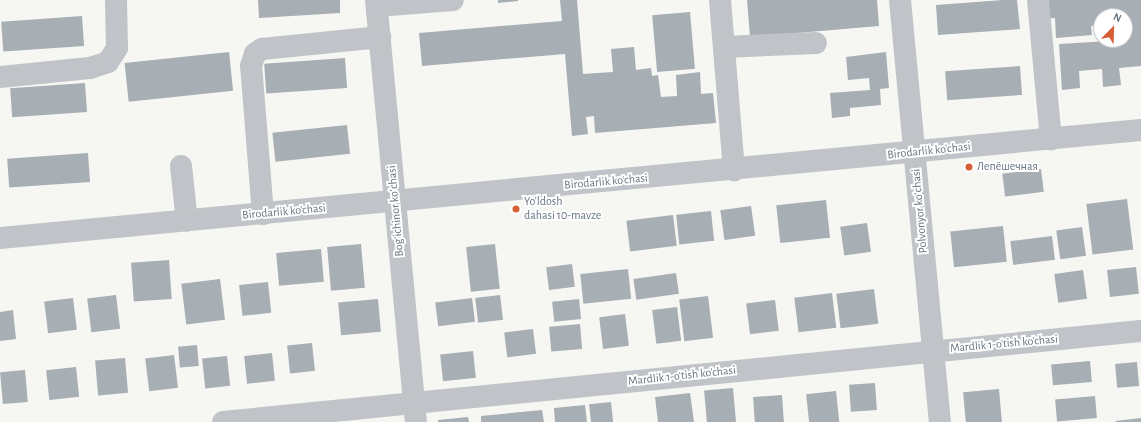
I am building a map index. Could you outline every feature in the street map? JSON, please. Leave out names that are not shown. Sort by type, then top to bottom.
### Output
[{"type":"street","points":[[0,77],[90,68],[108,62],[117,48],[116,0]]},
{"type":"street","points":[[376,3],[453,0]]},
{"type":"street","points":[[720,0],[734,170]]},
{"type":"street","name":"Polvonyor koʻchasi","points":[[900,0],[940,422]]},
{"type":"street","points":[[1038,0],[1051,139]]},
{"type":"street","name":"Bogʻichinor koʻchasi","points":[[376,3],[415,413]]},
{"type":"street","points":[[263,214],[251,66],[255,54],[262,49],[380,37]]},
{"type":"street","points":[[724,47],[816,43]]},
{"type":"street","name":"Birodarlik ko'chasi","points":[[0,238],[734,170],[1141,130]]},
{"type":"street","points":[[181,166],[187,221]]},
{"type":"street","name":"Mardlik 1-o'tish ko'chasi","points":[[223,422],[415,413],[933,351],[1141,331]]},
{"type":"building","points":[[258,0],[340,0],[340,13],[259,18]]},
{"type":"building","points":[[498,0],[518,0],[518,1],[498,3]]},
{"type":"building","points":[[560,0],[577,0],[583,74],[613,72],[611,49],[634,47],[636,70],[651,68],[652,76],[658,75],[661,97],[677,96],[676,75],[700,72],[701,94],[713,93],[716,123],[595,133],[594,116],[586,117],[588,134],[572,136],[565,54],[422,66],[419,33],[562,21]]},
{"type":"building","points":[[747,0],[877,0],[879,26],[750,37]]},
{"type":"building","points":[[1017,0],[1020,29],[938,35],[936,5]]},
{"type":"building","points":[[1044,0],[1141,0],[1141,66],[1119,68],[1121,85],[1103,87],[1102,69],[1079,71],[1080,88],[1062,90],[1059,44],[1093,42],[1093,48],[1133,48],[1133,8],[1093,8],[1093,26],[1091,26],[1092,35],[1056,38],[1055,18],[1045,19]]},
{"type":"building","points":[[690,12],[695,69],[657,72],[652,15]]},
{"type":"building","points":[[82,16],[84,46],[3,52],[1,22]]},
{"type":"building","points":[[229,52],[233,91],[129,102],[125,63]]},
{"type":"building","points":[[886,52],[889,88],[880,89],[881,105],[850,108],[850,116],[832,118],[830,93],[870,90],[869,78],[848,80],[846,57]]},
{"type":"building","points":[[345,58],[347,88],[266,94],[264,64]]},
{"type":"building","points":[[1020,66],[1022,95],[947,100],[945,71]]},
{"type":"building","points":[[85,83],[87,112],[12,117],[10,88]]},
{"type":"building","points":[[347,125],[350,154],[275,162],[272,133]]},
{"type":"building","points":[[88,153],[90,182],[9,188],[7,159]]},
{"type":"building","points":[[1041,169],[1044,192],[1005,197],[1002,174]]},
{"type":"building","points":[[1127,199],[1133,250],[1093,255],[1086,204]]},
{"type":"building","points":[[826,200],[830,238],[780,243],[776,205]]},
{"type":"building","points":[[751,206],[755,236],[724,240],[720,210]]},
{"type":"building","points":[[711,211],[714,241],[679,244],[676,215]]},
{"type":"building","points":[[673,215],[677,246],[630,251],[626,221]]},
{"type":"building","points":[[867,223],[871,252],[844,255],[840,227]]},
{"type":"building","points":[[1003,226],[1007,262],[954,267],[950,232]]},
{"type":"building","points":[[1082,227],[1086,256],[1060,259],[1056,231]]},
{"type":"building","points":[[1052,236],[1055,260],[1013,265],[1010,241]]},
{"type":"building","points":[[361,244],[365,288],[331,291],[327,247]]},
{"type":"building","points":[[495,244],[500,289],[471,292],[466,247]]},
{"type":"building","points":[[321,249],[324,282],[279,286],[276,253]]},
{"type":"building","points":[[169,260],[172,299],[134,302],[131,263]]},
{"type":"building","points":[[572,264],[575,287],[549,290],[546,267]]},
{"type":"building","points":[[1136,267],[1139,294],[1110,297],[1107,270]]},
{"type":"building","points":[[628,269],[631,299],[583,304],[580,274]]},
{"type":"building","points":[[1083,270],[1087,299],[1058,303],[1054,274]]},
{"type":"building","points":[[676,273],[679,294],[636,300],[633,279]]},
{"type":"building","points":[[220,279],[225,320],[186,324],[181,284]]},
{"type":"building","points":[[268,282],[271,313],[242,316],[239,285]]},
{"type":"building","points":[[874,289],[878,324],[841,328],[836,294]]},
{"type":"building","points":[[832,293],[836,328],[799,332],[794,298]]},
{"type":"building","points":[[116,295],[120,329],[91,332],[87,299]]},
{"type":"building","points":[[500,295],[503,320],[478,323],[475,298]]},
{"type":"building","points":[[708,296],[713,338],[684,341],[679,300]]},
{"type":"building","points":[[73,298],[77,330],[48,333],[44,302]]},
{"type":"building","points":[[472,298],[475,322],[438,326],[435,303]]},
{"type":"building","points":[[378,299],[381,332],[341,335],[338,302]]},
{"type":"building","points":[[579,299],[581,319],[554,322],[552,302]]},
{"type":"building","points":[[775,300],[779,331],[750,334],[746,304]]},
{"type":"building","points":[[677,307],[681,341],[656,344],[652,310]]},
{"type":"building","points":[[13,310],[16,339],[0,341],[0,312]]},
{"type":"building","points":[[625,314],[629,346],[603,349],[599,317]]},
{"type":"building","points":[[580,324],[582,349],[551,352],[549,327]]},
{"type":"building","points":[[533,329],[536,354],[507,357],[504,333]]},
{"type":"building","points":[[312,343],[315,371],[290,373],[287,346]]},
{"type":"building","points":[[197,345],[199,366],[180,368],[178,347]]},
{"type":"building","points":[[473,351],[476,378],[443,381],[440,354]]},
{"type":"building","points":[[272,353],[275,381],[247,384],[244,356]]},
{"type":"building","points":[[174,355],[178,388],[149,391],[145,359]]},
{"type":"building","points":[[227,356],[230,386],[205,388],[202,359]]},
{"type":"building","points":[[125,358],[128,393],[98,395],[95,361]]},
{"type":"building","points":[[1090,361],[1092,382],[1053,385],[1051,364]]},
{"type":"building","points":[[1137,362],[1139,386],[1117,388],[1115,364]]},
{"type":"building","points":[[76,367],[79,397],[49,400],[46,370]]},
{"type":"building","points":[[25,370],[28,402],[3,404],[0,372]]},
{"type":"building","points":[[875,383],[877,410],[851,412],[849,385]]},
{"type":"building","points":[[733,388],[736,422],[707,422],[704,391]]},
{"type":"building","points":[[999,389],[1002,422],[966,422],[963,392]]},
{"type":"building","points":[[836,391],[839,422],[809,422],[806,394]]},
{"type":"building","points":[[690,393],[694,422],[658,422],[655,397]]},
{"type":"building","points":[[782,395],[784,422],[755,422],[753,397]]},
{"type":"building","points":[[1095,396],[1097,418],[1057,421],[1055,399]]},
{"type":"building","points":[[611,402],[613,422],[591,422],[589,404]]},
{"type":"building","points":[[585,405],[587,422],[555,422],[554,408]]},
{"type":"building","points":[[542,410],[544,422],[481,422],[481,416]]},
{"type":"building","points":[[468,417],[469,422],[438,422],[438,420]]},
{"type":"building","points":[[1141,418],[1141,422],[1115,421]]},
{"type":"place","name":"Лепёшечная","points":[[969,167]]},
{"type":"place","name":"Yo'ldosh dahasi 10-mavze","points":[[516,209]]}]
